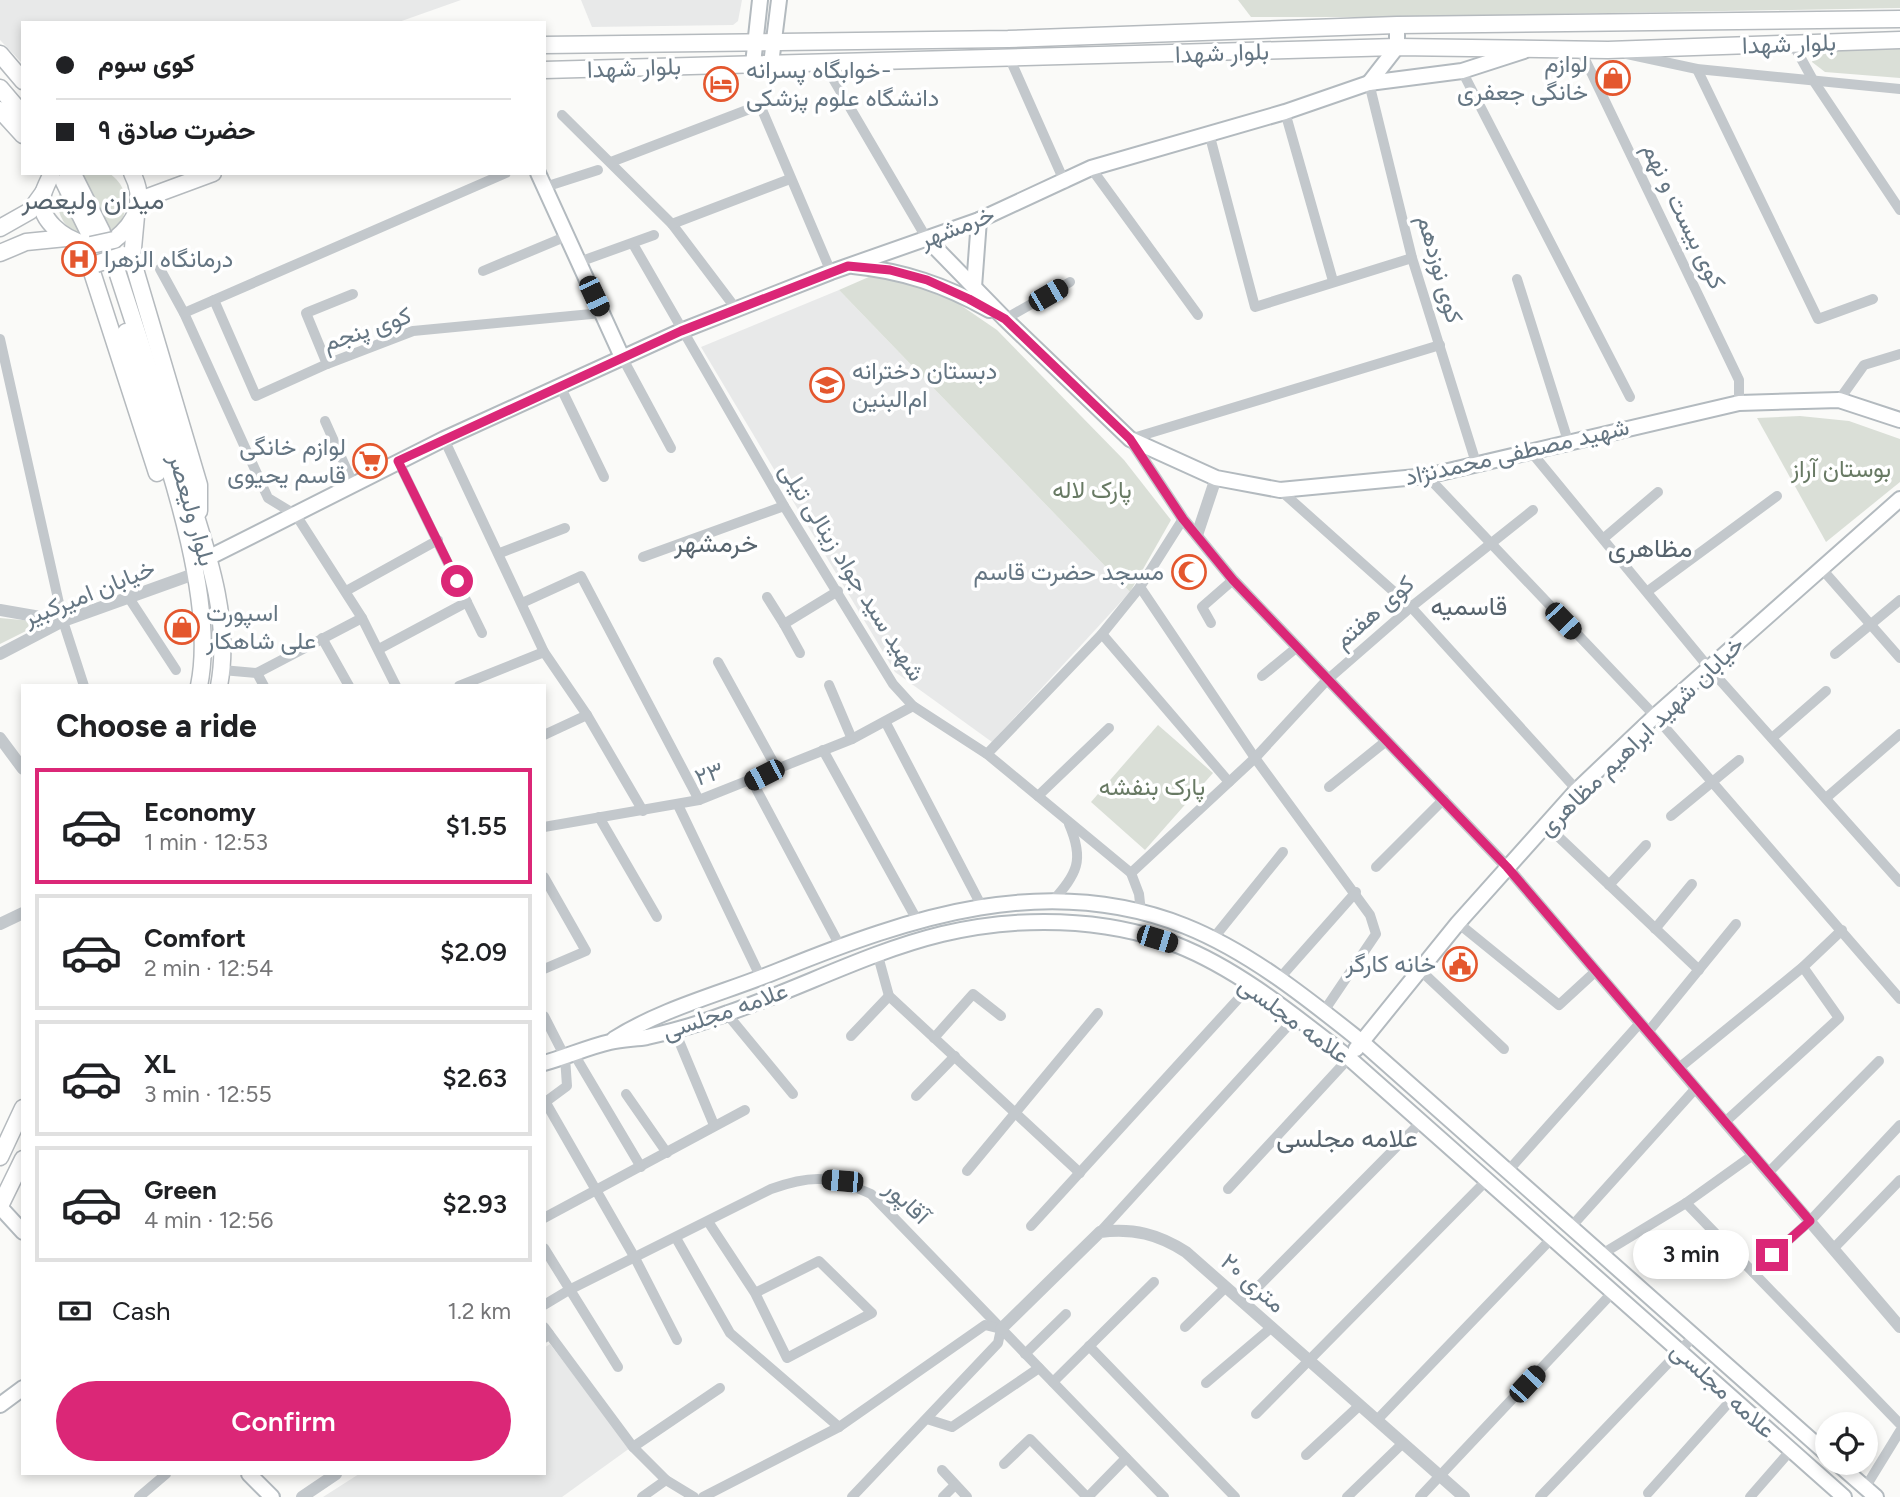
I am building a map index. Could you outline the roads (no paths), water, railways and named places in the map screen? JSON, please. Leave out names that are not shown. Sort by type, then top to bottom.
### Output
[{"type":"main road","points":[[753,64],[760,0]]},
{"type":"main road","points":[[771,65],[779,0]]},
{"type":"main road","name":"بلوار شهدا","points":[[546,45],[599,42],[1008,39],[1397,25],[1900,19]]},
{"type":"main road","points":[[1369,83],[1397,47],[1397,25]]},
{"type":"main road","name":"بلوار شهدا","points":[[546,70],[753,64],[825,65],[1397,47],[1608,50],[1900,40]]},
{"type":"main road","points":[[599,42],[602,69]]},
{"type":"main road","name":"خرمشهر","points":[[208,558],[354,486],[398,461],[622,357],[831,272],[979,220],[1065,183],[1091,168],[1286,112],[1369,83],[1462,71],[1536,47]]},
{"type":"main road","points":[[0,54],[21,79]]},
{"type":"main road","points":[[0,75],[21,99]]},
{"type":"main road","points":[[0,88],[21,113]]},
{"type":"main road","points":[[0,110],[21,133]]},
{"type":"main road","points":[[0,253],[26,242],[100,238],[129,229],[138,208],[132,175]]},
{"type":"main road","points":[[192,530],[165,496],[110,262],[138,208],[209,175]]},
{"type":"main road","points":[[55,180],[100,238]]},
{"type":"main road","points":[[0,228],[30,211],[55,180]]},
{"type":"main road","points":[[55,180],[44,212],[49,221],[70,240],[110,262],[199,485],[192,530]]},
{"type":"main road","points":[[542,180],[622,357]]},
{"type":"main road","points":[[974,287],[979,220]]},
{"type":"main road","name":"شهید مصطفی محمدنژاد","points":[[927,239],[1005,319],[1130,439],[1216,478],[1280,490],[1427,476],[1532,453],[1641,424],[1739,404],[1799,399],[1839,400],[1900,421]]},
{"type":"main road","name":"بلوار ولیعصر","points":[[110,262],[192,530],[208,558],[221,618],[221,678]]},
{"type":"main road","points":[[848,266],[890,270],[927,280],[1005,319]]},
{"type":"main road","name":"خیابان شهید ابراهیم مظاهری","points":[[1349,1058],[1458,923],[1577,790],[1655,716],[1900,499]]},
{"type":"main road","name":"بلوار ولیعصر","points":[[192,530],[194,574],[203,620],[199,684]]},
{"type":"main road","name":"علامه مجلسی","points":[[610,1042],[645,1020],[841,946],[917,920],[981,905],[1052,902],[1141,912],[1186,926],[1279,979],[1362,1042],[1815,1443]]},
{"type":"main road","points":[[1136,933],[1141,912]]},
{"type":"main road","name":"علامه مجلسی","points":[[546,1062],[610,1042],[674,1029],[727,1014],[877,956],[940,935],[1018,922],[1077,924],[1136,933],[1178,946],[1250,986],[1349,1058],[1844,1497]]},
{"type":"main road","points":[[871,936],[877,956]]},
{"type":"main road","points":[[0,1157],[21,1112]]},
{"type":"main road","points":[[21,1163],[0,1206],[21,1229]]},
{"type":"main road","points":[[0,1405],[21,1389]]},
{"type":"main road","points":[[250,1475],[272,1497]]},
{"type":"main road","points":[[1851,1475],[1871,1492]]},
{"type":"street","points":[[1793,44],[1813,80],[1900,210]]},
{"type":"street","name":"کوی بیست و نهم","points":[[1580,49],[1739,380],[1739,404]]},
{"type":"street","points":[[1608,50],[1696,69],[1900,89]]},
{"type":"street","points":[[1010,59],[1065,183]]},
{"type":"street","points":[[825,65],[927,239]]},
{"type":"street","points":[[1696,69],[1818,319],[1873,299]]},
{"type":"street","points":[[1462,71],[1630,397]]},
{"type":"street","name":"کوی نوزدهم","points":[[1369,83],[1412,258],[1477,466]]},
{"type":"street","points":[[611,162],[760,105],[831,272]]},
{"type":"street","points":[[1286,112],[1334,281]]},
{"type":"street","points":[[562,116],[672,223],[737,310]]},
{"type":"street","points":[[1209,133],[1255,307],[1412,258]]},
{"type":"street","points":[[1091,168],[1198,316]]},
{"type":"street","points":[[542,180],[598,170]]},
{"type":"street","points":[[184,313],[501,175]]},
{"type":"street","points":[[672,223],[790,179]]},
{"type":"street","points":[[579,261],[654,235]]},
{"type":"street","points":[[482,271],[567,236]]},
{"type":"street","name":"شهید سید جواد زینالی تیلی","points":[[633,244],[784,506],[893,684],[913,706],[987,754],[1131,873]]},
{"type":"street","points":[[160,269],[184,313],[268,498],[296,515],[362,618],[395,684]]},
{"type":"street","points":[[1517,279],[1569,444]]},
{"type":"street","points":[[1005,319],[1070,282]]},
{"type":"street","points":[[327,364],[306,313],[353,294]]},
{"type":"street","name":"کوی پنجم","points":[[215,300],[256,396],[327,364],[413,331],[602,313]]},
{"type":"street","points":[[0,339],[63,621],[83,684]]},
{"type":"street","points":[[1440,345],[1130,439],[1183,519],[1233,580],[1326,681],[1444,799],[1507,867],[1899,1323]]},
{"type":"street","points":[[1839,400],[1864,365],[1900,354]]},
{"type":"street","points":[[622,357],[671,448]]},
{"type":"street","points":[[560,386],[604,477]]},
{"type":"street","points":[[325,421],[354,486]]},
{"type":"street","points":[[444,439],[544,652],[587,715],[643,811]]},
{"type":"street","points":[[1532,453],[1710,669],[1900,882]]},
{"type":"street","points":[[398,461],[482,633]]},
{"type":"street","points":[[1427,476],[1489,545],[1655,716],[1900,999]]},
{"type":"street","points":[[1197,535],[1216,478]]},
{"type":"street","points":[[1280,490],[1410,607],[1577,790]]},
{"type":"street","points":[[1604,538],[1658,492]]},
{"type":"street","points":[[1647,591],[1777,496]]},
{"type":"street","points":[[643,557],[784,506]]},
{"type":"street","name":"کوی هفتم","points":[[1131,873],[1255,758],[1326,681],[1410,607],[1533,510]]},
{"type":"street","points":[[987,754],[1102,634],[1140,587],[1183,519]]},
{"type":"street","points":[[499,553],[565,528]]},
{"type":"street","points":[[345,591],[438,540]]},
{"type":"street","points":[[1821,568],[1900,658]]},
{"type":"street","name":"خیابان امیرکبیر","points":[[0,654],[63,621],[194,574]]},
{"type":"street","points":[[522,603],[581,576],[699,800]]},
{"type":"street","points":[[1211,623],[1202,607],[1233,580]]},
{"type":"street","points":[[1140,587],[1255,758],[1356,892],[1370,915],[1376,934],[1324,1012]]},
{"type":"street","points":[[784,624],[838,591]]},
{"type":"street","points":[[767,597],[800,653]]},
{"type":"street","points":[[129,598],[176,670]]},
{"type":"street","points":[[1835,654],[1900,600]]},
{"type":"street","points":[[379,649],[467,602]]},
{"type":"street","points":[[0,610],[63,621]]},
{"type":"street","points":[[221,678],[257,673],[362,618]]},
{"type":"street","points":[[1102,634],[1229,782]]},
{"type":"street","points":[[322,638],[348,684]]},
{"type":"street","points":[[1262,676],[1296,648]]},
{"type":"street","points":[[464,684],[544,652]]},
{"type":"street","points":[[718,662],[777,769]]},
{"type":"street","points":[[257,673],[263,684]]},
{"type":"street","points":[[829,684],[852,739]]},
{"type":"street","points":[[1772,738],[1826,691]]},
{"type":"street","name":"۲۳","points":[[546,827],[699,800],[852,739],[886,723],[913,706]]},
{"type":"street","points":[[546,734],[587,715]]},
{"type":"street","points":[[886,723],[981,905]]},
{"type":"street","points":[[1038,796],[1109,729]]},
{"type":"street","points":[[1826,798],[1900,734]]},
{"type":"street","points":[[0,738],[21,766]]},
{"type":"street","points":[[1329,787],[1385,741]]},
{"type":"street","points":[[823,750],[917,920]]},
{"type":"street","points":[[1671,816],[1739,760]]},
{"type":"street","points":[[752,781],[841,946]]},
{"type":"street","points":[[1376,867],[1444,799]]},
{"type":"street","points":[[678,805],[761,978]]},
{"type":"street","points":[[599,817],[657,917]]},
{"type":"street","points":[[1052,902],[1078,865],[1078,844],[1068,821]]},
{"type":"street","points":[[1546,825],[1699,970]]},
{"type":"street","points":[[1609,885],[1646,845]]},
{"type":"street","points":[[1212,940],[1283,852]]},
{"type":"street","points":[[1131,873],[1139,894],[1141,912]]},
{"type":"street","points":[[546,881],[586,951],[546,968]]},
{"type":"street","points":[[1655,929],[1692,884]]},
{"type":"street","points":[[1279,979],[1356,892]]},
{"type":"street","points":[[0,924],[21,914]]},
{"type":"street","points":[[1458,923],[1559,1005],[1596,971]]},
{"type":"street","points":[[1508,1171],[1699,970],[1737,924]]},
{"type":"street","points":[[1679,1068],[1803,967],[1842,930]]},
{"type":"street","points":[[877,956],[889,996],[1080,1173]]},
{"type":"street","points":[[1725,1122],[1839,1018],[1803,967]]},
{"type":"street","points":[[1419,969],[1504,1049]]},
{"type":"street","points":[[1031,1226],[1250,986]]},
{"type":"street","points":[[934,1038],[973,994],[1001,1016]]},
{"type":"street","points":[[851,1036],[889,996]]},
{"type":"street","points":[[967,1171],[1098,1013]]},
{"type":"street","points":[[727,1014],[793,1094]]},
{"type":"street","points":[[852,1497],[998,1343],[1001,1329],[1100,1231],[1296,1017]]},
{"type":"street","points":[[546,1019],[641,1167]]},
{"type":"street","points":[[674,1029],[714,1125]]},
{"type":"street","points":[[546,1102],[567,1086],[569,1055]]},
{"type":"street","points":[[916,1096],[955,1056]]},
{"type":"street","points":[[1228,1189],[1349,1058]]},
{"type":"street","points":[[1768,1172],[1879,1061]]},
{"type":"street","points":[[1571,1227],[1696,1088]]},
{"type":"street","points":[[626,1094],[667,1153]]},
{"type":"street","points":[[546,1105],[635,1258],[677,1340]]},
{"type":"street","points":[[546,1217],[745,1110]]},
{"type":"street","points":[[1243,1302],[1421,1122]]},
{"type":"street","points":[[1753,1272],[1810,1221],[1900,1125]]},
{"type":"street","points":[[1602,1254],[1686,1203],[1753,1155]]},
{"type":"street","name":"آقاپور","points":[[546,1304],[569,1290],[709,1223],[771,1189],[802,1178],[842,1181],[871,1194],[1164,1497]]},
{"type":"street","points":[[1256,1414],[1487,1180]]},
{"type":"street","points":[[1833,1249],[1900,1180]]},
{"type":"street","points":[[1686,1203],[1900,1424]]},
{"type":"street","points":[[709,1223],[755,1293],[787,1358],[872,1313],[818,1261],[755,1293]]},
{"type":"street","name":"۲۰ متری","points":[[1100,1231],[1138,1231],[1165,1238],[1186,1252],[1464,1497]]},
{"type":"street","points":[[676,1238],[730,1333],[839,1427]]},
{"type":"street","points":[[1377,1420],[1552,1238]]},
{"type":"street","points":[[546,1251],[618,1367]]},
{"type":"street","points":[[1053,1382],[1154,1282]]},
{"type":"street","points":[[1185,1326],[1226,1287]]},
{"type":"street","points":[[1420,1497],[1613,1293]]},
{"type":"street","points":[[1026,1354],[1066,1314]]},
{"type":"street","points":[[703,1497],[839,1427],[985,1325],[1001,1329]]},
{"type":"street","points":[[1206,1383],[1272,1327]]},
{"type":"street","points":[[546,1333],[633,1447],[666,1480],[694,1497]]},
{"type":"street","points":[[1539,1497],[1693,1336]]},
{"type":"street","points":[[1089,1346],[1235,1497]]},
{"type":"street","points":[[927,1419],[952,1427],[1039,1367]]},
{"type":"street","points":[[633,1447],[720,1388]]},
{"type":"street","points":[[1647,1493],[1733,1398]]},
{"type":"street","points":[[1306,1455],[1360,1405]]},
{"type":"street","points":[[1871,1492],[1900,1431]]},
{"type":"street","points":[[1004,1464],[1030,1439],[1087,1497],[1126,1458]]},
{"type":"street","points":[[1347,1497],[1403,1443]]},
{"type":"street","points":[[1750,1497],[1791,1450]]},
{"type":"street","points":[[942,1470],[967,1497]]},
{"type":"street","points":[[139,1497],[165,1475]]},
{"type":"street","points":[[302,1497],[335,1475]]},
{"type":"street","points":[[642,1497],[666,1480]]},
{"type":"street","points":[[943,1497],[955,1485]]},
{"type":"place","name":"لوازم خانگی جعفری","points":[[1613,78]]},
{"type":"place","name":"خوابگاە پسرانە- دانشگاە علوم پزشکی","points":[[721,84]]},
{"type":"place","name":"درمانگاه الزهرا","points":[[79,259]]},
{"type":"place","name":"دبستان دخترانه ام‌البنین","points":[[827,385]]},
{"type":"place","name":"لوازم خانگی قاسم یحیوی","points":[[370,461]]},
{"type":"place","name":"مسجد حضرت قاسم","points":[[1189,572]]},
{"type":"place","name":"اسپورت علی شاهکار","points":[[182,627]]},
{"type":"place","name":"خانه کارگر","points":[[1460,964]]},
{"type":"district","name":"میدان ولیعصر","points":[[93,200]]},
{"type":"district","name":"خرمشهر","points":[[716,543]]},
{"type":"district","name":"مظاهری","points":[[1650,548]]},
{"type":"district","name":"قاسمیه","points":[[1469,606]]},
{"type":"district","name":"علامه مجلسی","points":[[1347,1138]]},
{"type":"park label","name":"بوستان آراز","points":[[1841,469]]},
{"type":"park label","name":"پارک لاله","points":[[1092,490]]},
{"type":"park label","name":"پارک بنفشه","points":[[1152,787]]}]
